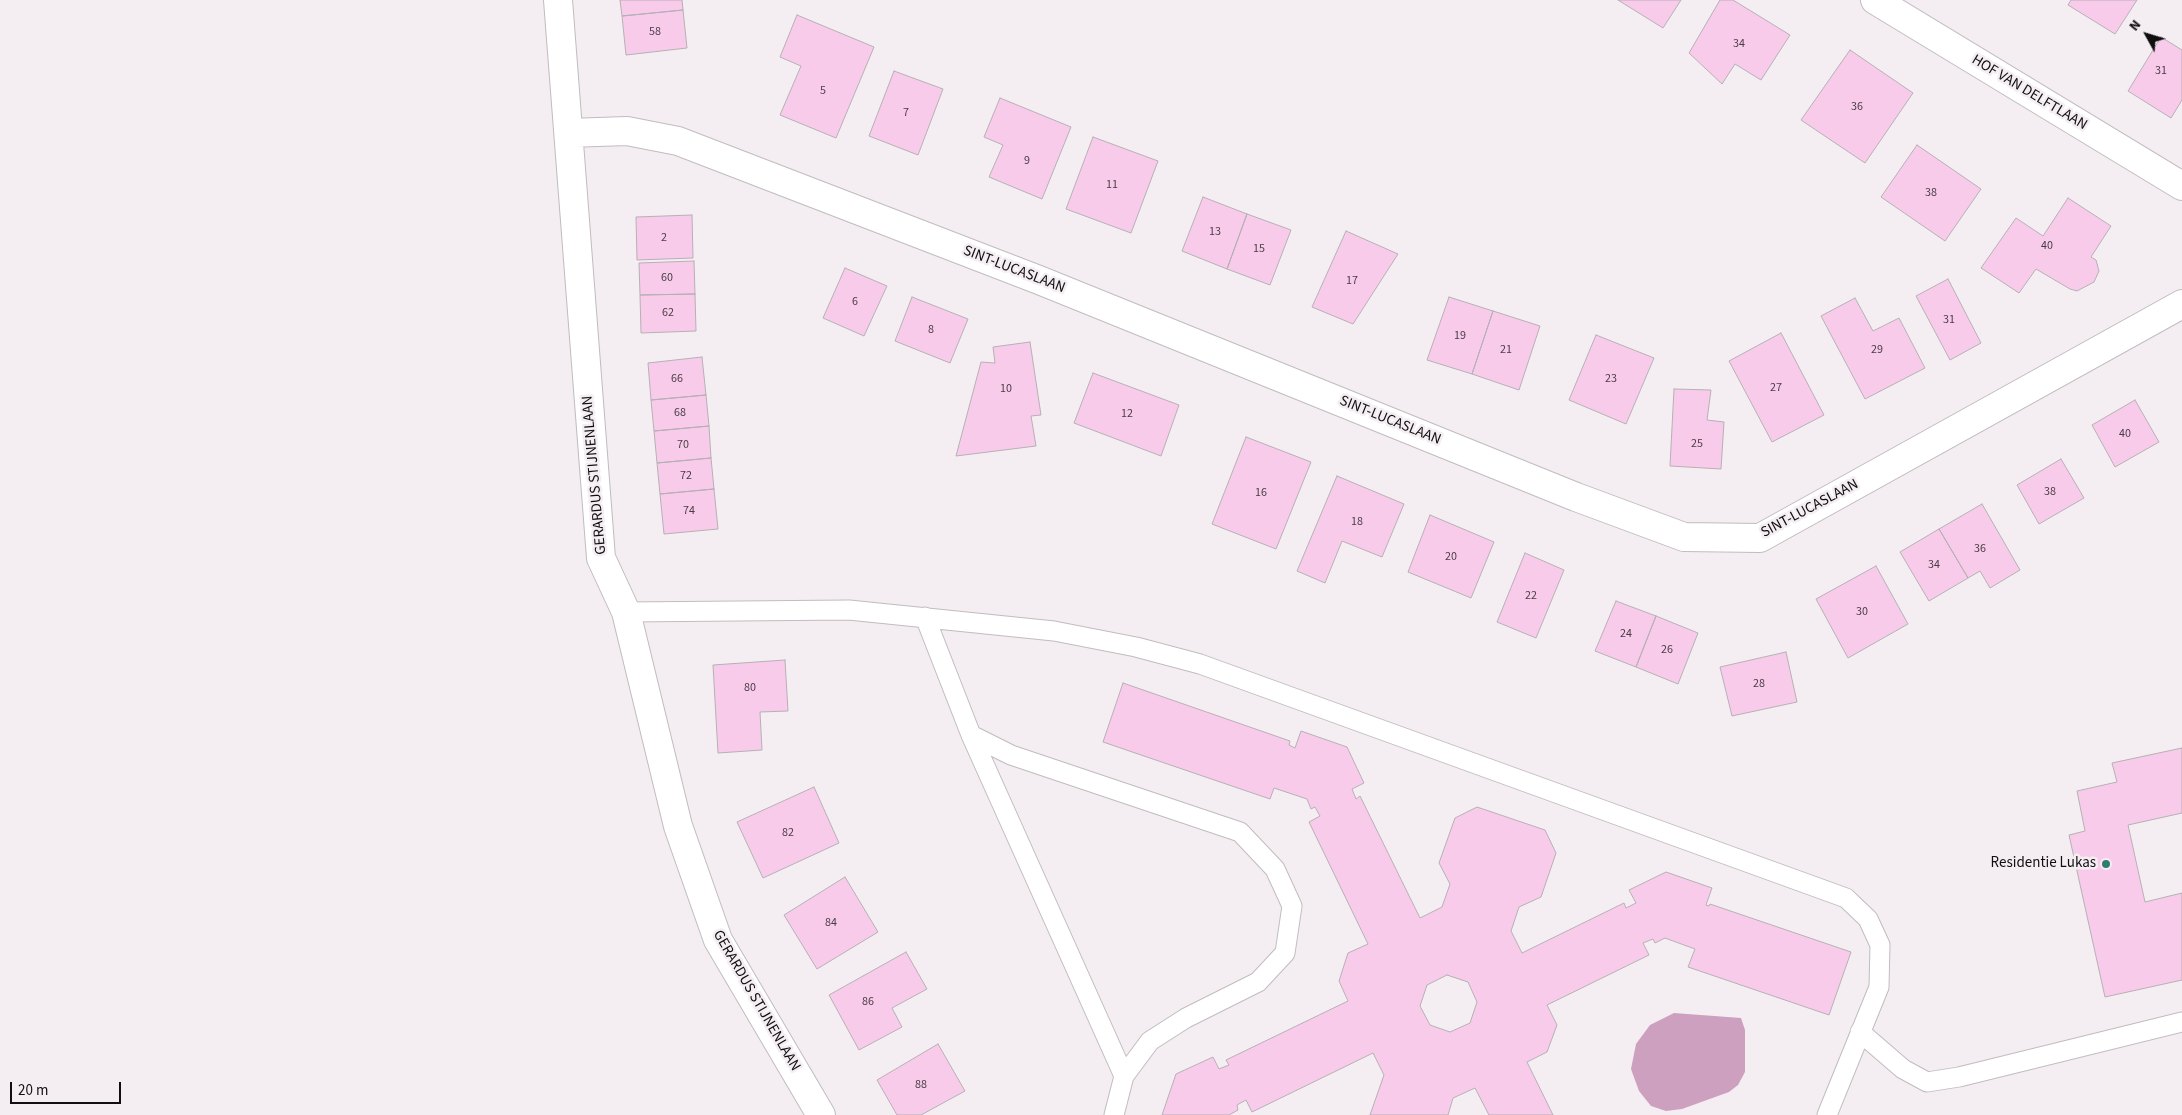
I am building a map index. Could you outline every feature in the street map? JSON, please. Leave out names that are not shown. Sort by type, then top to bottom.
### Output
[{"type":"street","name":"GERARDUS STIJNENLAAN","points":[[558,0],[601,558],[626,612],[678,826],[718,940],[821,1115]]},
{"type":"street","name":"HOF VAN DELFTLAAN","points":[[1875,0],[2182,186]]},
{"type":"street","name":"SINT-LUCASLAAN","points":[[569,133],[627,131],[678,142],[1039,280],[1557,489],[1684,537],[1760,538],[2182,304]]},
{"type":"lane","points":[[626,612],[849,610],[1054,630],[1136,647],[1200,664],[1846,898],[1868,919],[1880,945],[1879,987],[1827,1115]]},
{"type":"lane","points":[[925,618],[971,735],[1124,1076]]},
{"type":"lane","points":[[971,735],[1011,755],[1240,832],[1275,869],[1292,906],[1285,953],[1258,982],[1186,1018],[1150,1041],[1124,1076],[1114,1115]]},
{"type":"lane","points":[[1860,1032],[1903,1069],[1927,1082],[1959,1077],[2182,1022]]},
{"type":"shaded area","points":[[1674,1013],[1741,1018],[1745,1030],[1745,1072],[1738,1085],[1729,1092],[1682,1109],[1666,1111],[1651,1106],[1639,1091],[1631,1069],[1636,1044],[1650,1025]]},
{"type":"building","points":[[620,0],[682,0],[683,10],[622,16]]},
{"type":"building","points":[[1618,0],[1681,0],[1663,28]]},
{"type":"building","points":[[1720,0],[1733,0],[1790,35],[1761,80],[1735,64],[1722,84],[1689,53]]},
{"type":"building","points":[[2071,0],[2137,0],[2115,34],[2068,5]]},
{"type":"building","points":[[683,10],[687,48],[626,55],[622,16]]},
{"type":"building","points":[[797,15],[874,47],[836,138],[780,115],[801,66],[780,57]]},
{"type":"building","points":[[2161,37],[2182,50],[2182,100],[2171,118],[2128,91]]},
{"type":"building","points":[[1850,50],[1913,93],[1865,163],[1801,120]]},
{"type":"building","points":[[894,71],[943,89],[918,155],[869,136]]},
{"type":"building","points":[[1000,98],[1071,127],[1042,199],[989,177],[1003,145],[984,137]]},
{"type":"building","points":[[1093,137],[1158,161],[1131,233],[1066,209]]},
{"type":"building","points":[[1917,145],[1981,189],[1945,241],[1881,197]]},
{"type":"building","points":[[1203,197],[1247,214],[1227,269],[1182,251]]},
{"type":"building","points":[[2068,198],[2111,226],[2091,257],[2096,260],[2099,271],[2094,282],[2077,291],[2070,289],[2036,269],[2019,293],[1981,268],[2016,218],[2043,236]]},
{"type":"building","points":[[1247,214],[1291,230],[1270,285],[1227,269]]},
{"type":"building","points":[[692,215],[693,258],[637,260],[636,217]]},
{"type":"building","points":[[1346,231],[1398,254],[1353,324],[1312,307]]},
{"type":"building","points":[[694,261],[695,294],[640,295],[639,263]]},
{"type":"building","points":[[845,268],[887,286],[864,336],[823,318]]},
{"type":"building","points":[[1948,279],[1981,343],[1950,360],[1916,296]]},
{"type":"building","points":[[695,294],[696,331],[641,333],[640,295]]},
{"type":"building","points":[[912,297],[968,319],[950,363],[895,341]]},
{"type":"building","points":[[1449,297],[1493,311],[1472,374],[1427,360]]},
{"type":"building","points":[[1855,298],[1873,331],[1899,318],[1925,368],[1865,399],[1821,316]]},
{"type":"building","points":[[1493,311],[1540,326],[1519,390],[1472,374]]},
{"type":"building","points":[[1781,333],[1824,415],[1772,442],[1729,361]]},
{"type":"building","points":[[1596,335],[1654,358],[1626,424],[1569,400]]},
{"type":"building","points":[[1030,342],[1041,415],[1031,416],[1036,446],[956,456],[981,362],[995,363],[993,347]]},
{"type":"building","points":[[702,357],[706,395],[651,400],[648,363]]},
{"type":"building","points":[[1093,373],[1179,405],[1161,456],[1074,423]]},
{"type":"building","points":[[1674,389],[1711,390],[1707,420],[1724,422],[1721,469],[1670,466]]},
{"type":"building","points":[[706,395],[709,426],[654,431],[651,400]]},
{"type":"building","points":[[2135,400],[2159,442],[2115,467],[2092,425]]},
{"type":"building","points":[[709,426],[711,458],[657,463],[654,431]]},
{"type":"building","points":[[1246,437],[1311,462],[1276,549],[1212,524]]},
{"type":"building","points":[[711,458],[714,489],[660,494],[657,463]]},
{"type":"building","points":[[2061,459],[2084,498],[2039,524],[2017,485]]},
{"type":"building","points":[[1337,476],[1404,504],[1382,557],[1342,541],[1325,583],[1297,571]]},
{"type":"building","points":[[714,489],[718,529],[664,534],[660,494]]},
{"type":"building","points":[[1982,504],[2020,570],[1990,588],[1980,571],[1968,578],[1939,529]]},
{"type":"building","points":[[1430,515],[1494,542],[1471,598],[1408,572]]},
{"type":"building","points":[[1939,529],[1968,578],[1929,601],[1900,552]]},
{"type":"building","points":[[1525,553],[1564,570],[1536,638],[1497,622]]},
{"type":"building","points":[[1876,566],[1908,624],[1848,658],[1816,599]]},
{"type":"building","points":[[1616,601],[1656,616],[1636,667],[1595,651]]},
{"type":"building","points":[[1656,616],[1698,633],[1678,684],[1636,667]]},
{"type":"building","points":[[1786,652],[1797,702],[1732,716],[1720,667]]},
{"type":"building","points":[[785,660],[788,711],[760,712],[762,750],[718,753],[713,665]]},
{"type":"building","points":[[1123,683],[1290,741],[1289,745],[1295,748],[1301,731],[1347,747],[1364,783],[1352,789],[1356,799],[1360,796],[1420,918],[1442,907],[1450,884],[1439,863],[1455,818],[1477,807],[1545,830],[1556,853],[1541,897],[1519,907],[1511,931],[1522,953],[1624,903],[1626,908],[1636,903],[1629,890],[1666,872],[1712,888],[1706,905],[1709,906],[1710,904],[1851,952],[1829,1015],[1688,967],[1695,949],[1665,938],[1655,943],[1653,939],[1643,943],[1649,955],[1547,1005],[1557,1025],[1547,1052],[1527,1062],[1553,1115],[1489,1115],[1475,1088],[1453,1098],[1448,1115],[1370,1115],[1384,1075],[1373,1053],[1252,1112],[1246,1100],[1237,1105],[1238,1110],[1229,1115],[1162,1115],[1176,1074],[1213,1057],[1219,1069],[1229,1065],[1226,1060],[1348,1001],[1339,981],[1348,953],[1368,944],[1309,822],[1320,816],[1315,807],[1311,809],[1307,799],[1274,788],[1270,799],[1103,742]],"holes":[[[1447,975],[1468,982],[1477,1002],[1470,1023],[1450,1032],[1430,1025],[1420,1006],[1427,985]]]},
{"type":"building","name":"Residentie Lukas","points":[[2182,748],[2182,813],[2128,825],[2145,902],[2182,893],[2182,980],[2105,997],[2069,835],[2085,831],[2077,791],[2117,782],[2112,763]]},
{"type":"building","points":[[814,787],[839,843],[763,878],[737,822]]},
{"type":"building","points":[[845,877],[878,932],[817,969],[784,915]]},
{"type":"building","points":[[906,952],[927,989],[892,1008],[902,1027],[859,1050],[829,995]]},
{"type":"building","points":[[938,1044],[965,1091],[921,1115],[897,1115],[877,1080]]},
{"type":"place","name":"Residentie Lukas","points":[[2106,864]]}]
